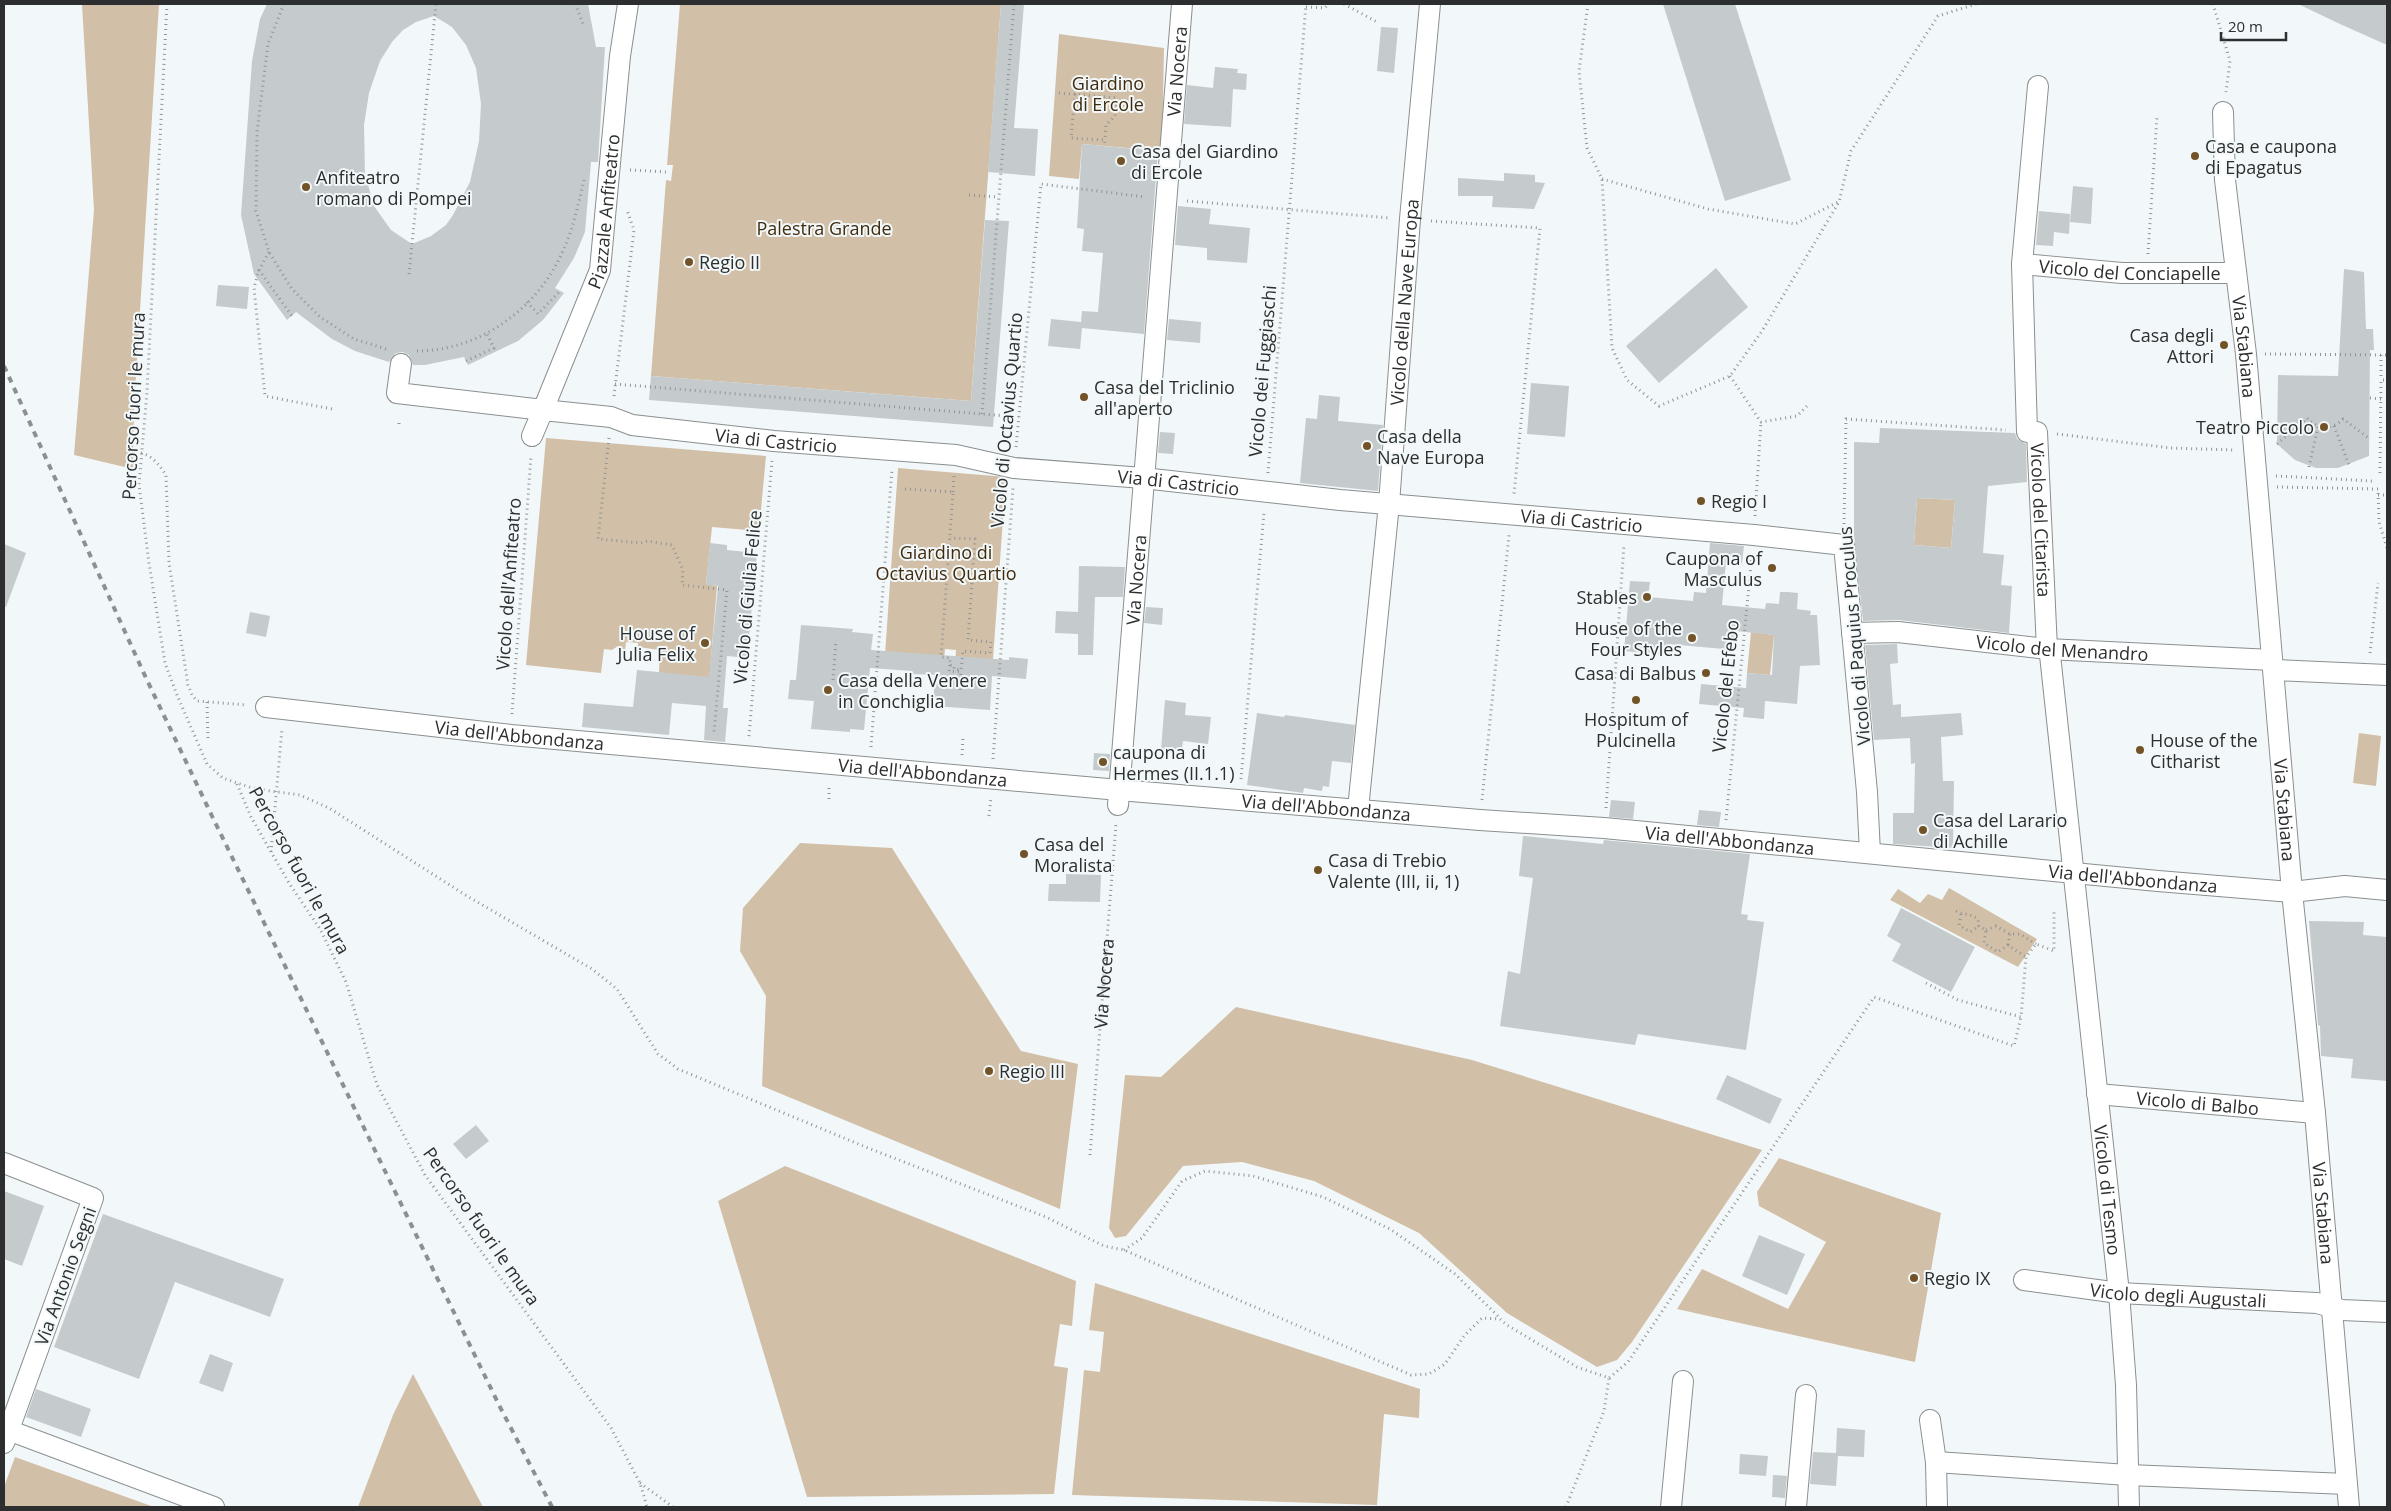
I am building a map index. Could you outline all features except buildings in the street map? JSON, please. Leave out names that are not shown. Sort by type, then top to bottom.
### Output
[{"type":"street","name":"Piazzale Anfiteatro","points":[[542,410],[600,270],[612,168],[620,56],[628,4]]},
{"type":"street","name":"Via Nocera","points":[[1119,798],[1182,4]]},
{"type":"street","name":"Vicolo della Nave Europa","points":[[1358,810],[1389,504],[1410,219],[1430,4]]},
{"type":"street","name":"Vicolo del Citarista","points":[[2038,86],[2022,264],[2046,650],[2050,655],[2074,873]]},
{"type":"street","name":"Via Stabiana","points":[[2223,112],[2225,180],[2246,354],[2252,448],[2292,892],[2307,1113],[2331,1308],[2349,1507]]},
{"type":"street","name":"Vicolo del Conciapelle","points":[[2022,264],[2142,273],[2236,273]]},
{"type":"street","name":"Via di Castricio","points":[[400,356],[397,393],[611,417],[632,425],[764,440],[956,455],[1014,468],[1144,478],[1389,504],[1754,535],[1844,545]]},
{"type":"street","points":[[532,436],[542,410]]},
{"type":"street","name":"Vicolo di Paquius Proculus","points":[[1844,545],[1867,792],[1870,853]]},
{"type":"street","name":"Vicolo del Menandro","points":[[1852,633],[1898,632],[2046,650],[2377,674]]},
{"type":"street","name":"Via dell'Abbondanza","points":[[266,707],[511,735],[992,779],[1119,798],[1239,800],[1480,820],[1604,828],[2292,892],[2345,886],[2387,890]]},
{"type":"street","name":"Vicolo di Tesmo","points":[[2074,873],[2119,1294],[2126,1385],[2129,1507]]},
{"type":"street","name":"Vicolo di Balbo","points":[[2097,1094],[2307,1113]]},
{"type":"street","name":"Via Antonio Segni","points":[[4,1163],[93,1198],[6,1437]]},
{"type":"street","name":"Vicolo degli Augustali","points":[[2024,1280],[2119,1294],[2317,1303],[2331,1308],[2387,1312]]},
{"type":"street","points":[[1672,1507],[1683,1381]]},
{"type":"street","points":[[1796,1507],[1806,1395]]},
{"type":"street","points":[[1930,1420],[1936,1462],[1937,1507]]},
{"type":"street","points":[[6,1437],[214,1507]]},
{"type":"street","points":[[1936,1462],[2128,1476],[2347,1484]]},
{"type":"path","name":"Percorso fuori le mura","points":[[168,4],[147,392],[139,485],[165,664],[207,764],[223,778],[237,784],[256,789],[275,790],[300,795],[329,808],[468,896],[592,969],[617,989],[658,1054],[678,1069],[868,1148],[1046,1217],[1104,1246],[1124,1250],[1412,1375],[1430,1374],[1445,1364],[1464,1336],[1482,1318],[1500,1319]]},
{"type":"path","points":[[284,4],[268,44],[257,132],[256,211],[269,252],[292,289],[320,318],[354,339],[400,356],[459,344],[487,334],[509,320],[539,289],[562,254],[576,216],[584,180]]},
{"type":"path","points":[[409,274],[436,4]]},
{"type":"path","points":[[575,4],[584,26]]},
{"type":"path","points":[[982,414],[1014,4]]},
{"type":"path","points":[[1306,5],[1324,8],[1328,4]]},
{"type":"path","points":[[1344,4],[1377,22]]},
{"type":"path","points":[[1588,4],[1579,71],[1587,148],[1602,179],[1612,348],[1627,380],[1659,406],[1730,376],[1762,331],[1839,202],[1851,151],[1938,16],[1976,4]]},
{"type":"path","points":[[2213,4],[2230,61],[2223,112]]},
{"type":"path","name":"Vicolo dei Fuggiaschi","points":[[1239,800],[1306,5]]},
{"type":"path","points":[[1059,93],[1117,98],[1116,116],[1106,125],[1104,146]]},
{"type":"path","points":[[1075,94],[1071,138],[1105,140]]},
{"type":"path","points":[[2142,273],[2148,264],[2157,116]]},
{"type":"path","points":[[612,168],[667,172]]},
{"type":"path","points":[[1602,179],[1708,209],[1794,224],[1839,202]]},
{"type":"path","name":"Vicolo di Octavius Quartio","points":[[992,779],[1014,468],[1042,184]]},
{"type":"path","points":[[969,195],[999,197]]},
{"type":"path","points":[[611,417],[634,230],[624,203]]},
{"type":"path","points":[[269,252],[259,270],[254,288],[265,396],[332,409]]},
{"type":"path","points":[[259,270],[292,316]]},
{"type":"path","points":[[527,302],[538,314],[560,291]]},
{"type":"path","points":[[466,361],[494,348],[487,334]]},
{"type":"path","points":[[2246,354],[2387,355]]},
{"type":"path","points":[[2380,473],[2381,355]]},
{"type":"path","points":[[1730,376],[1761,422],[1797,416],[1807,406]]},
{"type":"path","points":[[2381,380],[2387,380]]},
{"type":"path","points":[[615,384],[1019,417]]},
{"type":"path","points":[[2370,398],[2381,399]]},
{"type":"path","points":[[2278,444],[2307,418],[2318,427],[2334,426],[2342,418],[2370,439]]},
{"type":"path","name":"Vicolo di Paquius Proculus","points":[[1844,545],[1846,419],[2032,432]]},
{"type":"path","name":"Vicolo del Efebo","points":[[1724,840],[1754,535],[1761,422]]},
{"type":"path","points":[[2334,426],[2349,465]]},
{"type":"path","points":[[2310,467],[2318,427]]},
{"type":"path","points":[[2032,432],[2088,436],[2171,448],[2242,450],[2252,448]]},
{"type":"path","name":"Vicolo dell'Anfiteatro","points":[[511,735],[532,436]]},
{"type":"path","points":[[608,443],[598,539],[642,543],[647,541],[672,545],[683,570],[682,585],[727,590],[713,741]]},
{"type":"path","points":[[141,453],[148,454],[159,464],[166,475],[169,563],[188,685],[192,696],[197,701],[266,707]]},
{"type":"path","name":"Vicolo di Giulia Felice","points":[[748,741],[772,455]]},
{"type":"path","points":[[870,754],[892,468]]},
{"type":"path","points":[[2256,476],[2373,482]]},
{"type":"path","points":[[2274,487],[2378,489],[2379,522],[2387,548]]},
{"type":"path","points":[[904,489],[953,492],[942,657],[950,658],[949,671],[961,672],[960,692]]},
{"type":"path","points":[[2378,495],[2387,495]]},
{"type":"path","points":[[1604,828],[1626,524]]},
{"type":"path","points":[[950,538],[975,539],[968,640],[991,642],[990,653],[963,651],[961,670],[954,669],[954,666],[950,665]]},
{"type":"path","points":[[2377,674],[2378,583]]},
{"type":"path","points":[[832,680],[836,640]]},
{"type":"path","points":[[207,702],[208,739]]},
{"type":"path","name":"Percorso fuori le mura","points":[[275,790],[282,731]]},
{"type":"path","name":"Percorso fuori le mura","points":[[237,784],[251,817],[320,929],[346,982],[377,1084],[425,1175],[612,1428],[640,1483],[647,1507]]},
{"type":"path","points":[[271,852],[275,790]]},
{"type":"path","name":"Via Nocera","points":[[1090,1155],[1119,798]]},
{"type":"path","points":[[1986,930],[1996,926],[2010,934],[2020,934],[2054,952],[2054,907]]},
{"type":"path","points":[[1956,911],[1961,914],[1970,913],[1978,918],[1979,926]]},
{"type":"path","points":[[1961,914],[1959,925],[1970,932],[1979,926]]},
{"type":"path","points":[[1979,926],[1986,930]]},
{"type":"path","points":[[1986,930],[1984,943],[1998,952],[2008,945],[2010,934]]},
{"type":"path","points":[[1566,1507],[1604,1411],[1610,1378],[1628,1362],[1874,997],[2014,1046],[2021,1017],[2026,957],[2036,944]]},
{"type":"path","points":[[2008,945],[2026,957]]},
{"type":"path","points":[[1926,983],[1958,1000],[2021,1017]]},
{"type":"path","points":[[1124,1250],[1142,1238],[1182,1181],[1205,1171],[1253,1176],[1323,1197],[1390,1229],[1455,1274],[1507,1325],[1577,1367],[1610,1378]]},
{"type":"path","name":"Percorso fuori le mura","points":[[640,1483],[673,1507]]},
{"type":"green space","points":[[82,4],[159,4],[134,408],[133,469],[74,455],[94,210]]},
{"type":"green space","name":"Palestra Grande","points":[[680,4],[1001,4],[971,401],[651,376],[666,180],[671,181],[673,165],[667,165]]},
{"type":"green space","name":"Giardino di Ercole","points":[[1059,34],[1164,48],[1162,151],[1082,144],[1079,179],[1049,176]]},
{"type":"green space","points":[[546,438],[766,456],[759,531],[712,527],[706,584],[717,586],[708,695],[659,672],[660,650],[638,647],[638,643],[626,642],[625,652],[618,646],[612,650],[604,649],[601,673],[526,665]]},
{"type":"green space","name":"Giardino di Octavius Quartio","points":[[898,468],[1006,477],[993,659],[955,667],[956,650],[945,649],[944,660],[884,669]]},
{"type":"green space","points":[[1917,498],[1955,500],[1951,548],[1914,545]]},
{"type":"green space","points":[[1751,632],[1774,635],[1770,675],[1747,673]]},
{"type":"green space","points":[[2359,733],[2381,736],[2376,786],[2353,783]]},
{"type":"green space","points":[[800,843],[892,848],[1021,1051],[1078,1064],[1060,1209],[762,1086],[766,996],[740,951],[743,908]]},
{"type":"green space","points":[[1949,888],[2037,939],[2018,967],[1890,900],[1898,889],[1920,903],[1928,894],[1942,900]]},
{"type":"green space","points":[[1236,1007],[1472,1060],[1762,1150],[1632,1342],[1617,1360],[1597,1367],[1507,1313],[1419,1233],[1314,1181],[1242,1162],[1183,1166],[1126,1236],[1115,1238],[1109,1228],[1125,1075],[1161,1077]]},
{"type":"green space","points":[[1779,1158],[1941,1213],[1915,1362],[1677,1309],[1702,1269],[1788,1309],[1826,1242],[1759,1206],[1757,1192]]},
{"type":"green space","points":[[785,1166],[1076,1281],[1072,1326],[1060,1324],[1054,1366],[1068,1368],[1054,1494],[807,1497],[718,1201]]},
{"type":"green space","points":[[1095,1283],[1420,1389],[1419,1418],[1384,1414],[1377,1505],[1072,1495],[1084,1370],[1100,1372],[1104,1332],[1089,1330]]},
{"type":"green space","points":[[413,1374],[483,1507],[358,1507],[393,1415]]},
{"type":"green space","points":[[15,1457],[154,1507],[4,1507],[4,1487]]},
{"type":"railway","points":[[4,366],[146,678],[212,816],[500,1407],[552,1507]]},
{"type":"place","name":"Casa e caupona di Epagatus","points":[[2195,156]]},
{"type":"place","name":"Casa del Giardino di Ercole","points":[[1121,161]]},
{"type":"place","name":"Anfiteatro romano di Pompei","points":[[306,187]]},
{"type":"place","name":"Regio II","points":[[689,262]]},
{"type":"place","name":"Casa degli Attori","points":[[2224,345]]},
{"type":"place","name":"Casa del Triclinio all'aperto","points":[[1084,397]]},
{"type":"place","name":"Teatro Piccolo","points":[[2324,427]]},
{"type":"place","name":"Casa della Nave Europa","points":[[1367,446]]},
{"type":"place","name":"Regio I","points":[[1701,501]]},
{"type":"place","name":"Caupona of Masculus","points":[[1772,568]]},
{"type":"place","name":"Stables","points":[[1647,597]]},
{"type":"place","name":"House of the Four Styles","points":[[1692,638]]},
{"type":"place","name":"House of Julia Felix","points":[[705,643]]},
{"type":"place","name":"Casa di Balbus","points":[[1706,673]]},
{"type":"place","name":"Casa della Venere in Conchiglia","points":[[828,690]]},
{"type":"place","name":"Hospitum of Pulcinella","points":[[1636,700]]},
{"type":"place","name":"House of the Citharist","points":[[2140,750]]},
{"type":"place","name":"caupona di Hermes (II.1.1)","points":[[1103,762]]},
{"type":"place","name":"Casa del Larario di Achille","points":[[1923,830]]},
{"type":"place","name":"Casa del Moralista","points":[[1024,854]]},
{"type":"place","name":"Casa di Trebio Valente (III, ii, 1)","points":[[1318,870]]},
{"type":"place","name":"Regio III","points":[[989,1071]]},
{"type":"place","name":"Regio IX","points":[[1914,1278]]}]
